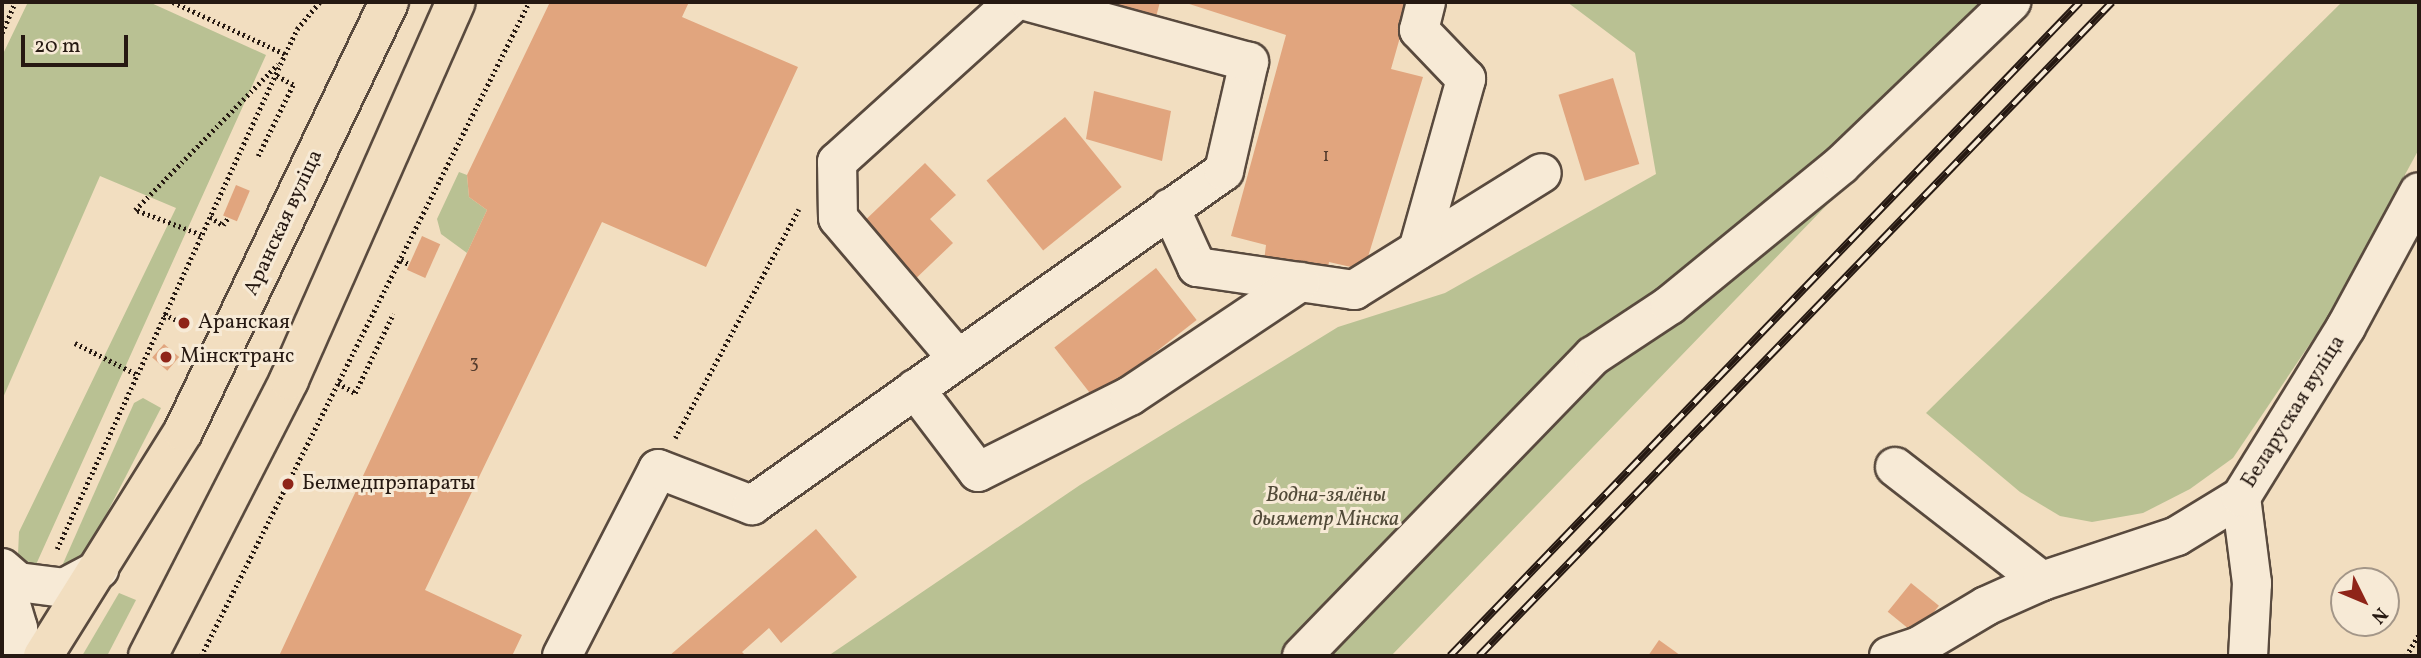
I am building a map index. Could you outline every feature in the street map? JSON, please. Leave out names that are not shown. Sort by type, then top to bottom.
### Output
[{"type":"main road","name":"Аранская вуліца","points":[[43,656],[189,420],[389,2]]},
{"type":"main road","points":[[148,656],[289,380],[456,2]]},
{"type":"street","points":[[958,359],[838,218],[837,162],[1014,2]]},
{"type":"street","points":[[562,656],[658,469],[752,505],[1224,171],[1249,61],[1030,2]]},
{"type":"street","points":[[1419,250],[1466,79],[1419,30],[1426,2]]},
{"type":"street","points":[[1302,656],[1593,356],[1670,305],[1840,165],[2011,2]]},
{"type":"street","points":[[1170,208],[1196,267],[1354,290],[1542,173]]},
{"type":"street","name":"Беларуская вуліца","points":[[1889,656],[1919,646],[1986,607],[2042,581],[2177,536],[2241,497],[2346,327],[2419,192]]},
{"type":"street","points":[[915,389],[978,472],[1130,396],[1300,282]]},
{"type":"street","points":[[1895,467],[2042,581]]},
{"type":"street","points":[[2241,497],[2252,583],[2248,656]]},
{"type":"street","points":[[2,568],[18,582],[64,588],[99,569]]},
{"type":"street","points":[[2,575],[18,628],[21,656]]},
{"type":"path","points":[[2,33],[15,2]]},
{"type":"path","points":[[173,2],[284,56]]},
{"type":"path","points":[[51,562],[284,56],[297,29],[320,2]]},
{"type":"path","points":[[201,656],[529,2]]},
{"type":"path","points":[[201,235],[135,210],[284,56]]},
{"type":"path","points":[[258,156],[293,85],[275,75]]},
{"type":"path","points":[[658,469],[805,197]]},
{"type":"path","points":[[210,217],[223,225],[228,218]]},
{"type":"path","points":[[401,260],[409,264]]},
{"type":"path","points":[[338,383],[355,393],[393,314]]},
{"type":"path","points":[[75,343],[136,374]]},
{"type":"path","points":[[2414,656],[2407,655],[2419,634]]},
{"type":"green space","points":[[28,2],[149,2],[266,55],[34,569],[18,554],[19,532],[176,208],[100,176],[2,400],[2,56]]},
{"type":"green space","name":"Водна-зялёны дыяметр Мінска","points":[[1567,2],[2023,2],[1391,656],[828,656],[1080,485],[1338,327],[1445,293],[1656,174],[1635,53]]},
{"type":"green space","points":[[2342,2],[2419,2],[2419,149],[2324,323],[2233,458],[2190,489],[2143,513],[2092,522],[2060,516],[2020,492],[1926,413]]},
{"type":"green space","points":[[459,172],[467,175],[469,197],[487,210],[467,253],[441,234],[437,219]]},
{"type":"green space","points":[[143,398],[161,408],[74,577],[58,575],[134,403]]},
{"type":"green space","points":[[119,593],[136,600],[107,656],[82,656]]},
{"type":"building","points":[[550,2],[689,2],[682,17],[798,67],[706,267],[602,222],[425,590],[522,635],[512,656],[279,656],[487,210],[469,197],[467,175]]},
{"type":"building","points":[[1102,2],[1160,2],[1153,28],[1099,12]]},
{"type":"building","points":[[1183,2],[1410,2],[1391,69],[1423,77],[1364,270],[1329,262],[1326,278],[1264,261],[1266,245],[1231,236],[1286,35]]},
{"type":"building","points":[[1613,78],[1639,164],[1585,181],[1558,95]]},
{"type":"building","points":[[1094,91],[1171,111],[1162,161],[1086,139]]},
{"type":"building","points":[[1065,117],[1122,187],[1043,251],[987,181]]},
{"type":"building","points":[[925,163],[956,195],[930,219],[953,243],[909,285],[856,229]]},
{"type":"building","points":[[236,185],[250,191],[237,221],[223,215]]},
{"type":"building","points":[[422,236],[440,244],[425,278],[407,270]]},
{"type":"building","points":[[1156,268],[1197,320],[1095,399],[1054,347]]},
{"type":"building","name":"Мінсктранс","points":[[164,344],[179,357],[167,371],[152,358]]},
{"type":"building","points":[[816,529],[857,577],[781,643],[769,628],[742,652],[746,656],[669,656]]},
{"type":"building","points":[[1911,583],[1939,606],[1916,634],[1888,612]]},
{"type":"building","points":[[1659,640],[1673,650],[1681,656],[1648,656]]},
{"type":"railway","points":[[1450,656],[2080,2]]},
{"type":"railway","points":[[1479,656],[2112,2]]},
{"type":"place","name":"Аранская","points":[[184,323]]},
{"type":"place","name":"Мінсктранс","points":[[166,357]]},
{"type":"place","name":"Белмедпрэпараты","points":[[288,484]]}]
